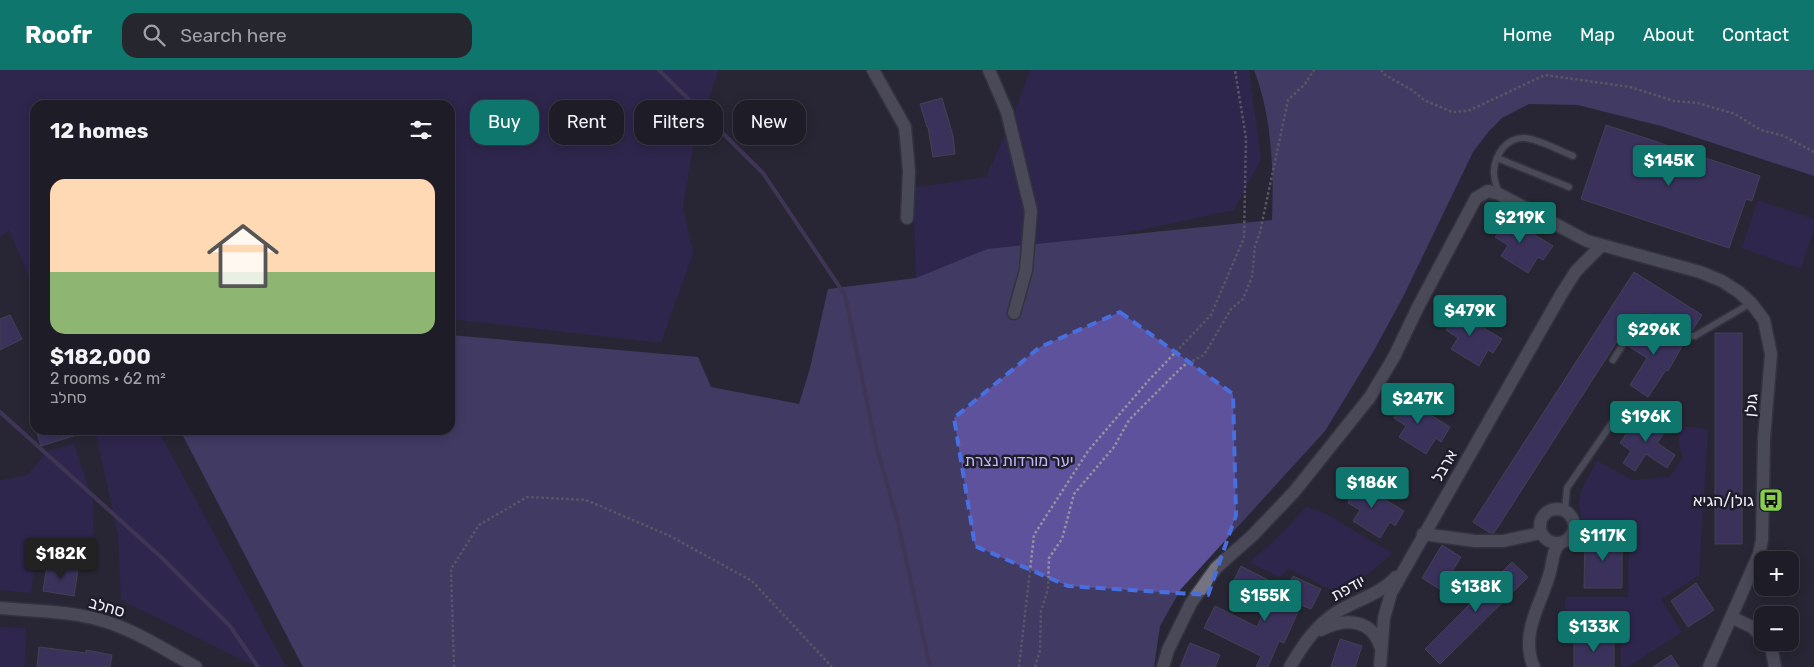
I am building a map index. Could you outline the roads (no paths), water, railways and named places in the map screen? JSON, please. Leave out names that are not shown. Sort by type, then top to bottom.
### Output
[{"type":"street","points":[[873,70],[904,127],[909,171],[906,218]]},
{"type":"street","points":[[989,70],[1007,112],[1031,211],[1026,270],[1014,313]]},
{"type":"street","points":[[1162,667],[1168,650],[1191,603],[1216,568],[1253,535],[1294,492],[1370,397],[1394,357],[1418,307],[1476,198],[1488,191],[1499,194]]},
{"type":"street","name":"גולן","points":[[1499,194],[1587,241],[1700,272],[1722,281],[1739,292],[1751,303],[1764,320],[1771,354],[1764,439],[1762,540],[1759,554],[1709,667]]},
{"type":"street","name":"ארבל","points":[[1380,667],[1384,618],[1388,601],[1403,570],[1562,292],[1576,271],[1601,246]]},
{"type":"street","points":[[1534,667],[1530,647],[1530,632],[1549,577],[1555,549],[1560,543],[1571,537],[1574,531],[1573,519],[1565,510],[1558,508],[1546,512],[1540,522],[1542,534],[1550,542],[1560,543]]},
{"type":"street","points":[[1423,534],[1475,542],[1503,542],[1542,534]]},
{"type":"street","name":"יודפת","points":[[1290,667],[1310,636],[1336,613],[1392,582],[1403,570]]},
{"type":"street","name":"סחלב","points":[[0,608],[86,617],[107,622],[132,632],[196,667]]},
{"type":"street","points":[[1731,617],[1754,629]]},
{"type":"street","name":"יודפת","points":[[1310,636],[1330,625],[1344,621],[1362,625],[1371,630],[1378,637],[1381,648]]},
{"type":"street","points":[[1772,651],[1775,667]]},
{"type":"lane","points":[[1499,194],[1494,172],[1497,158],[1502,148],[1511,140],[1524,138],[1538,141],[1573,156]]},
{"type":"lane","points":[[1497,158],[1569,187]]},
{"type":"lane","points":[[1613,360],[1640,318],[1646,318],[1683,336],[1695,336],[1751,303]]},
{"type":"lane","points":[[1565,510],[1567,488],[1616,417],[1626,409],[1637,405],[1653,405],[1672,410]]},
{"type":"waterway","points":[[659,70],[763,173],[845,295],[876,445],[898,523],[930,667]]},
{"type":"waterway","points":[[0,412],[161,557],[230,626],[258,667]]},
{"type":"place","name":"גולן/הגיא","points":[[1771,500]]},
{"type":"park label","name":"יער מורדות נצרת","points":[[1019,460]]}]
